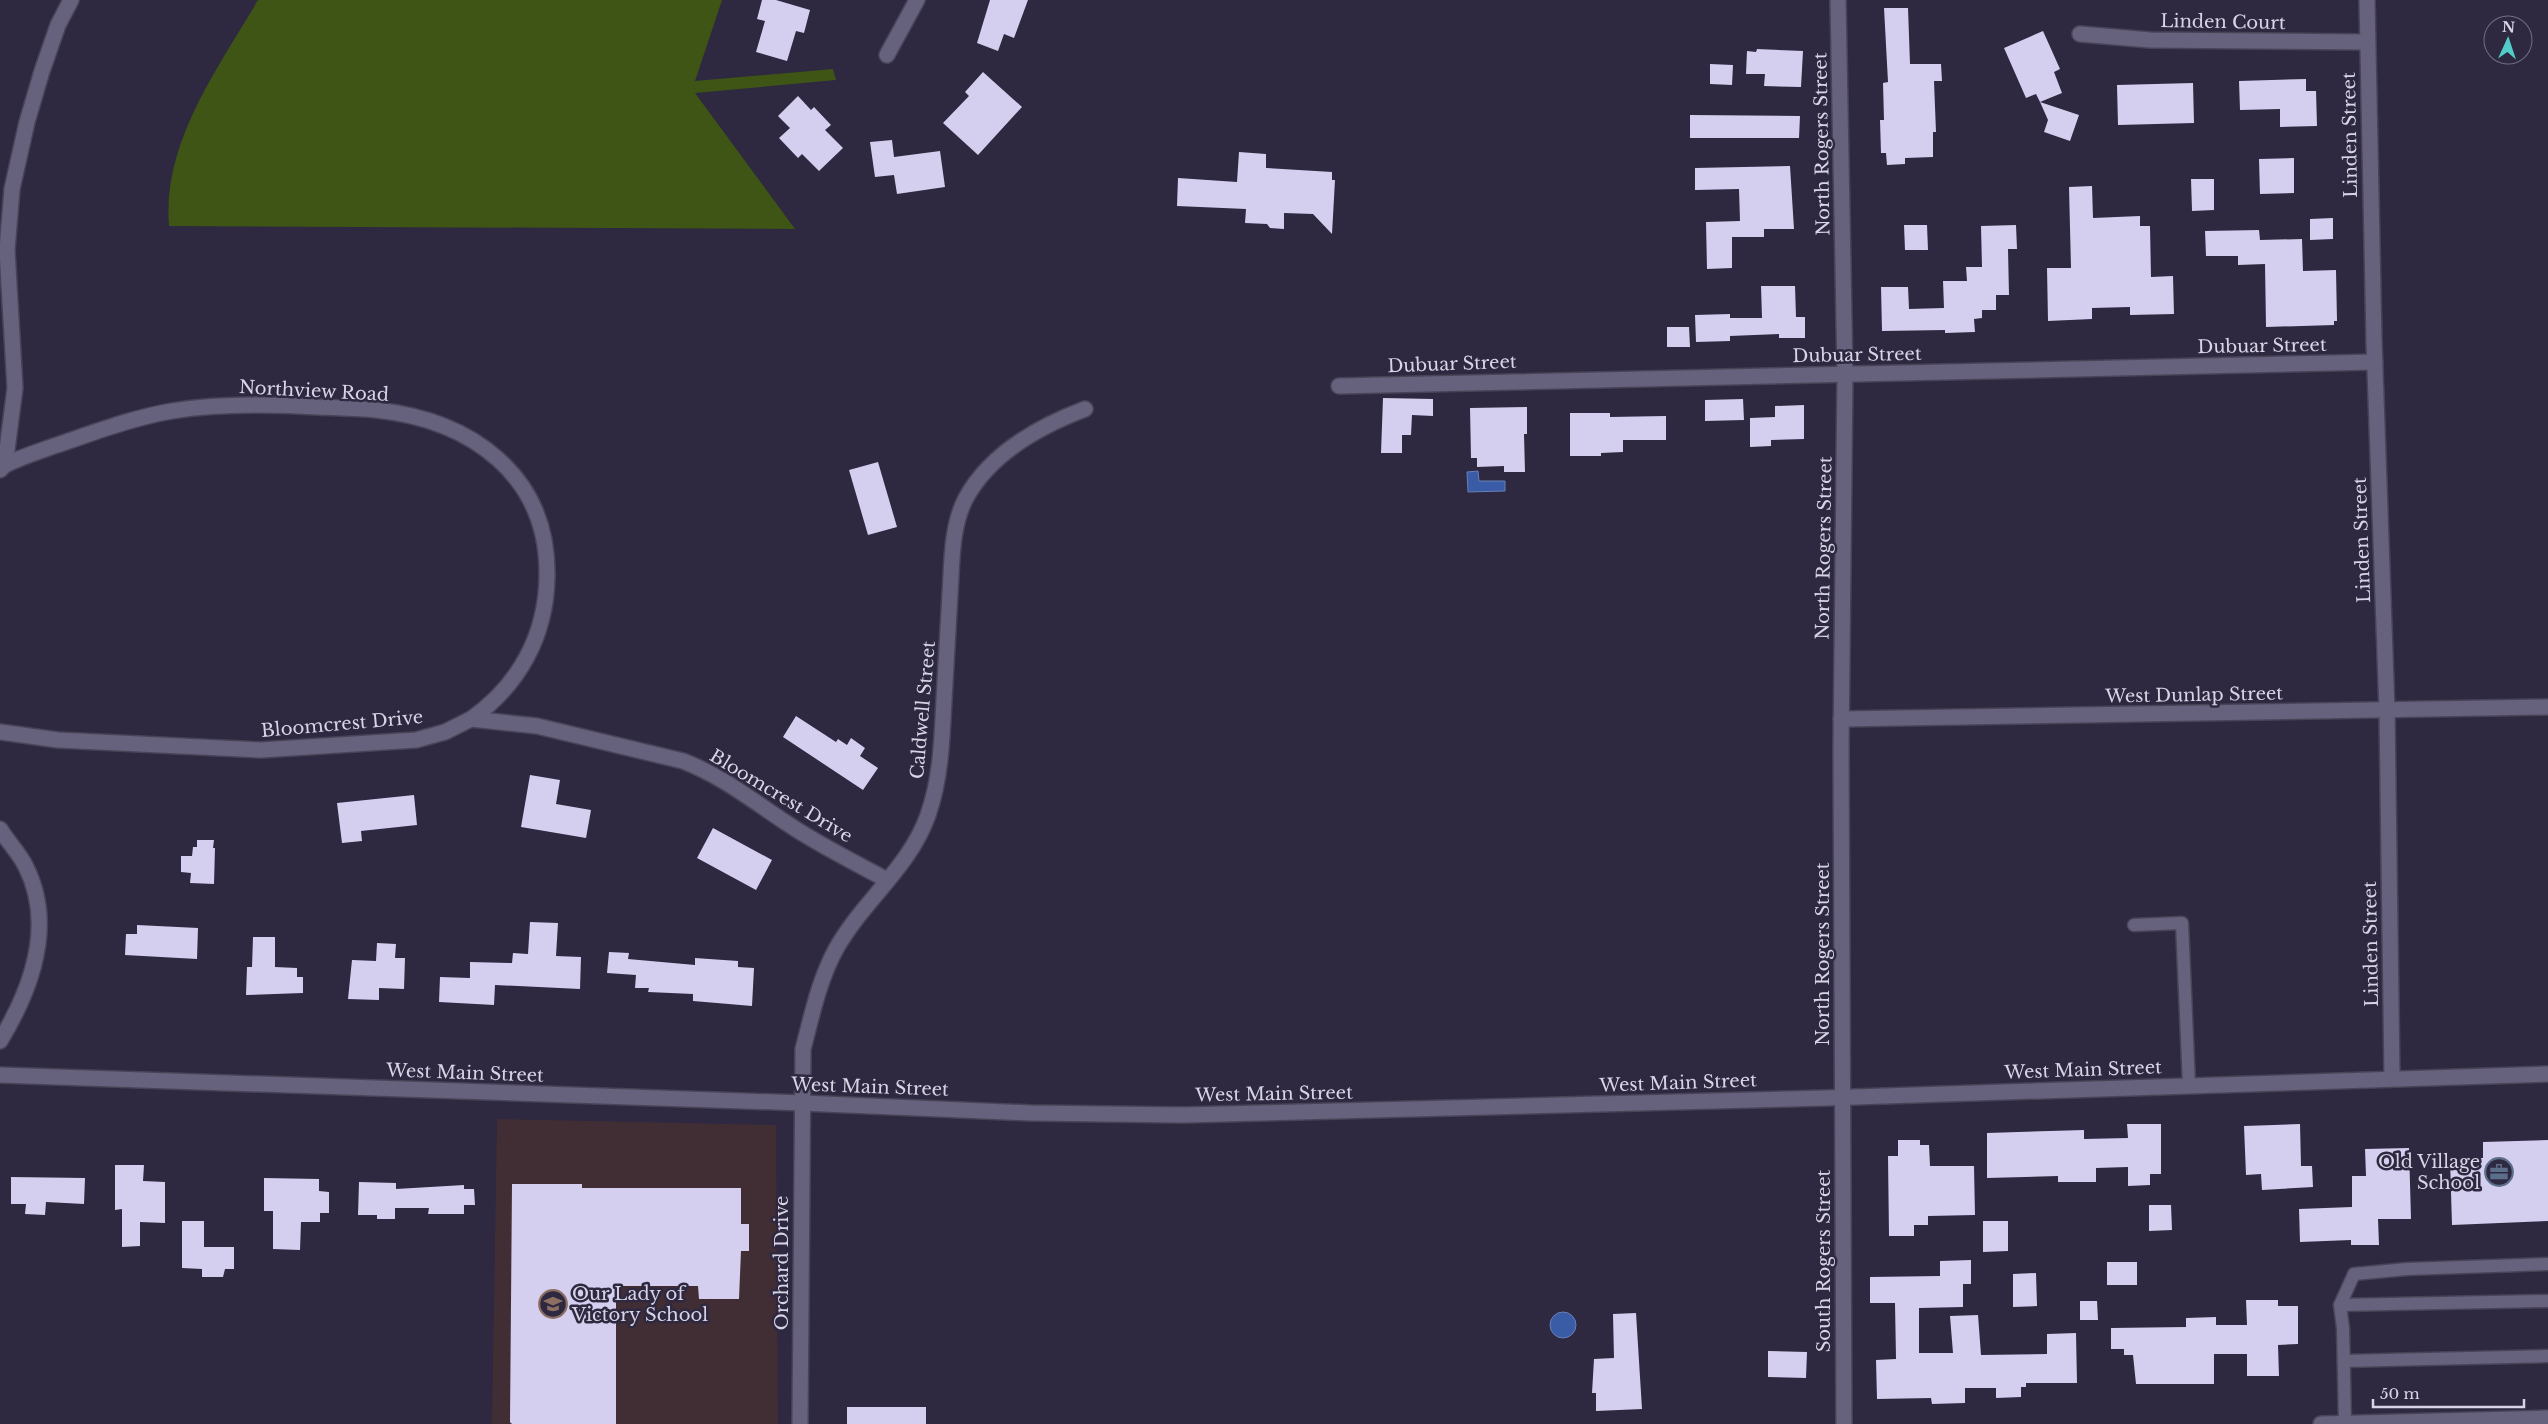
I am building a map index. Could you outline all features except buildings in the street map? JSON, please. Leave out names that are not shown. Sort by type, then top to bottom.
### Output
[{"type":"street","points":[[2,468],[16,388],[4,227],[27,122],[48,52],[71,0]]},
{"type":"street","points":[[887,55],[917,0]]},
{"type":"street","name":"North Rogers Street","points":[[1838,0],[1845,374],[1841,719],[1841,1097]]},
{"type":"street","name":"Linden Street","points":[[2367,0],[2375,362],[2387,711],[2392,1078]]},
{"type":"street","name":"Linden Court","points":[[2080,34],[2150,40],[2367,42]]},
{"type":"street","name":"Dubuar Street","points":[[1339,386],[2375,362]]},
{"type":"street","name":"Northview Road","points":[[2,468],[97,430],[139,418],[226,405],[294,405],[377,410],[416,418],[439,426],[483,447],[513,472],[526,490],[536,510],[544,542],[546,599],[537,636],[518,672],[504,692],[471,719]]},
{"type":"street","name":"Caldwell Street","points":[[802,1103],[803,1049],[826,970],[849,930],[916,840],[928,816],[939,774],[952,558],[960,512],[966,497],[983,475],[1004,454],[1056,420],[1085,408]]},
{"type":"street","name":"West Dunlap Street","points":[[1841,719],[2548,707]]},
{"type":"street","name":"Bloomcrest Drive","points":[[0,732],[58,740],[261,750],[416,740],[445,732],[471,719],[537,726],[683,761],[715,776],[788,824],[887,880]]},
{"type":"street","points":[[0,829],[26,867],[36,894],[39,923],[36,955],[28,989],[19,1009],[0,1041]]},
{"type":"street","name":"West Main Street","points":[[0,1076],[802,1103],[1031,1113],[1184,1115],[1841,1097],[2548,1074]]},
{"type":"street","name":"South Rogers Street","points":[[1841,1097],[1844,1424]]},
{"type":"street","name":"Orchard Drive","points":[[800,1424],[802,1103]]},
{"type":"street","points":[[2321,1424],[2548,1418]]},
{"type":"lane","points":[[2134,925],[2182,922],[2189,1085]]},
{"type":"lane","points":[[2345,1423],[2344,1361],[2340,1305],[2354,1274],[2407,1269],[2548,1264]]},
{"type":"lane","points":[[2340,1305],[2548,1301]]},
{"type":"lane","points":[[2344,1361],[2548,1356]]},
{"type":"shaded area","points":[[497,1119],[776,1125],[778,1424],[492,1424]]},
{"type":"green space","points":[[258,0],[722,0],[695,81],[833,69],[836,80],[695,93],[795,229],[169,226],[169,195],[174,165],[184,136],[210,80]]},
{"type":"water","points":[[1478,471],[1479,481],[1505,481],[1505,491],[1468,492],[1467,472]]},
{"type":"water","points":[[1563,1312],[1572,1316],[1576,1325],[1572,1334],[1563,1338],[1554,1334],[1550,1325],[1554,1316]]},
{"type":"place","name":"Old Village School","points":[[2499,1172]]},
{"type":"place","name":"Our Lady of Victory School","points":[[553,1304]]}]
